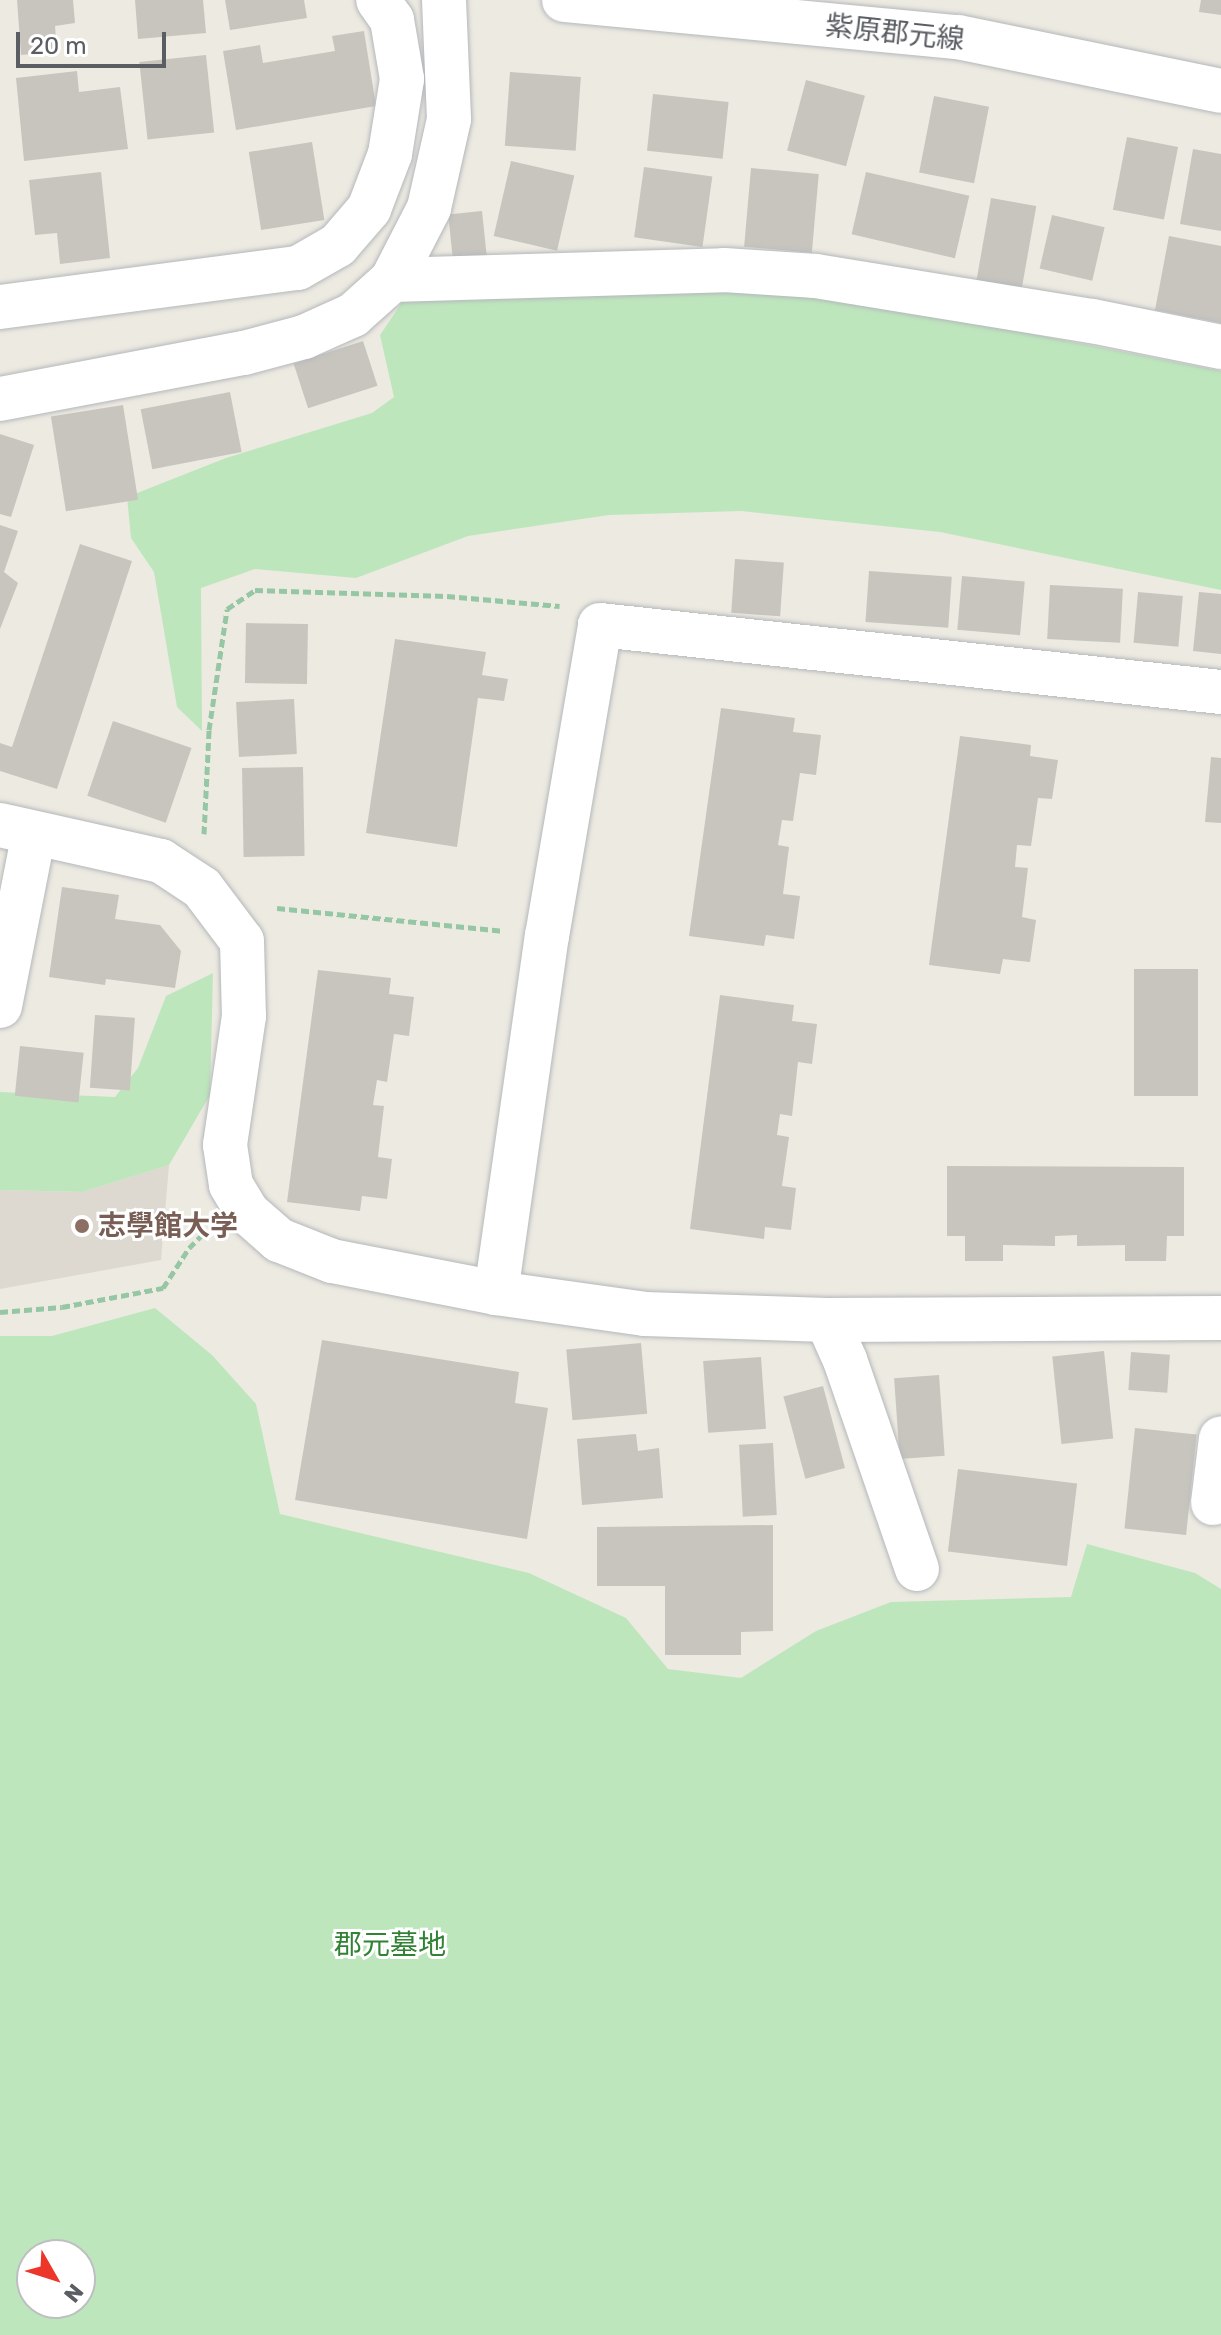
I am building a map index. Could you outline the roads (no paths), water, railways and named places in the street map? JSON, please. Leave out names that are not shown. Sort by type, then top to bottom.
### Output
[{"type":"street","points":[[0,307],[298,268],[338,245],[369,209],[390,154],[402,79],[392,20],[378,0]]},
{"type":"street","points":[[0,399],[244,353],[304,337],[353,315],[392,280],[429,208],[449,119],[444,0]]},
{"type":"street","name":"紫原郡元線","points":[[564,0],[958,37],[1221,91]]},
{"type":"street","points":[[392,280],[724,270],[816,276],[1092,321],[1221,347]]},
{"type":"street","points":[[496,1293],[547,936],[600,625],[1221,692]]},
{"type":"street","points":[[0,1006],[17,829],[161,861],[202,888],[242,941],[244,1016],[225,1145],[231,1185],[247,1212],[279,1240],[332,1261],[496,1293],[645,1314],[827,1320],[1221,1318]]},
{"type":"street","points":[[827,1320],[845,1360],[917,1569]]},
{"type":"street","points":[[1213,1503],[1221,1438]]},
{"type":"place","name":"志學館大学","points":[[82,1226]]},
{"type":"park label","name":"郡元墓地","points":[[390,1945]]}]
